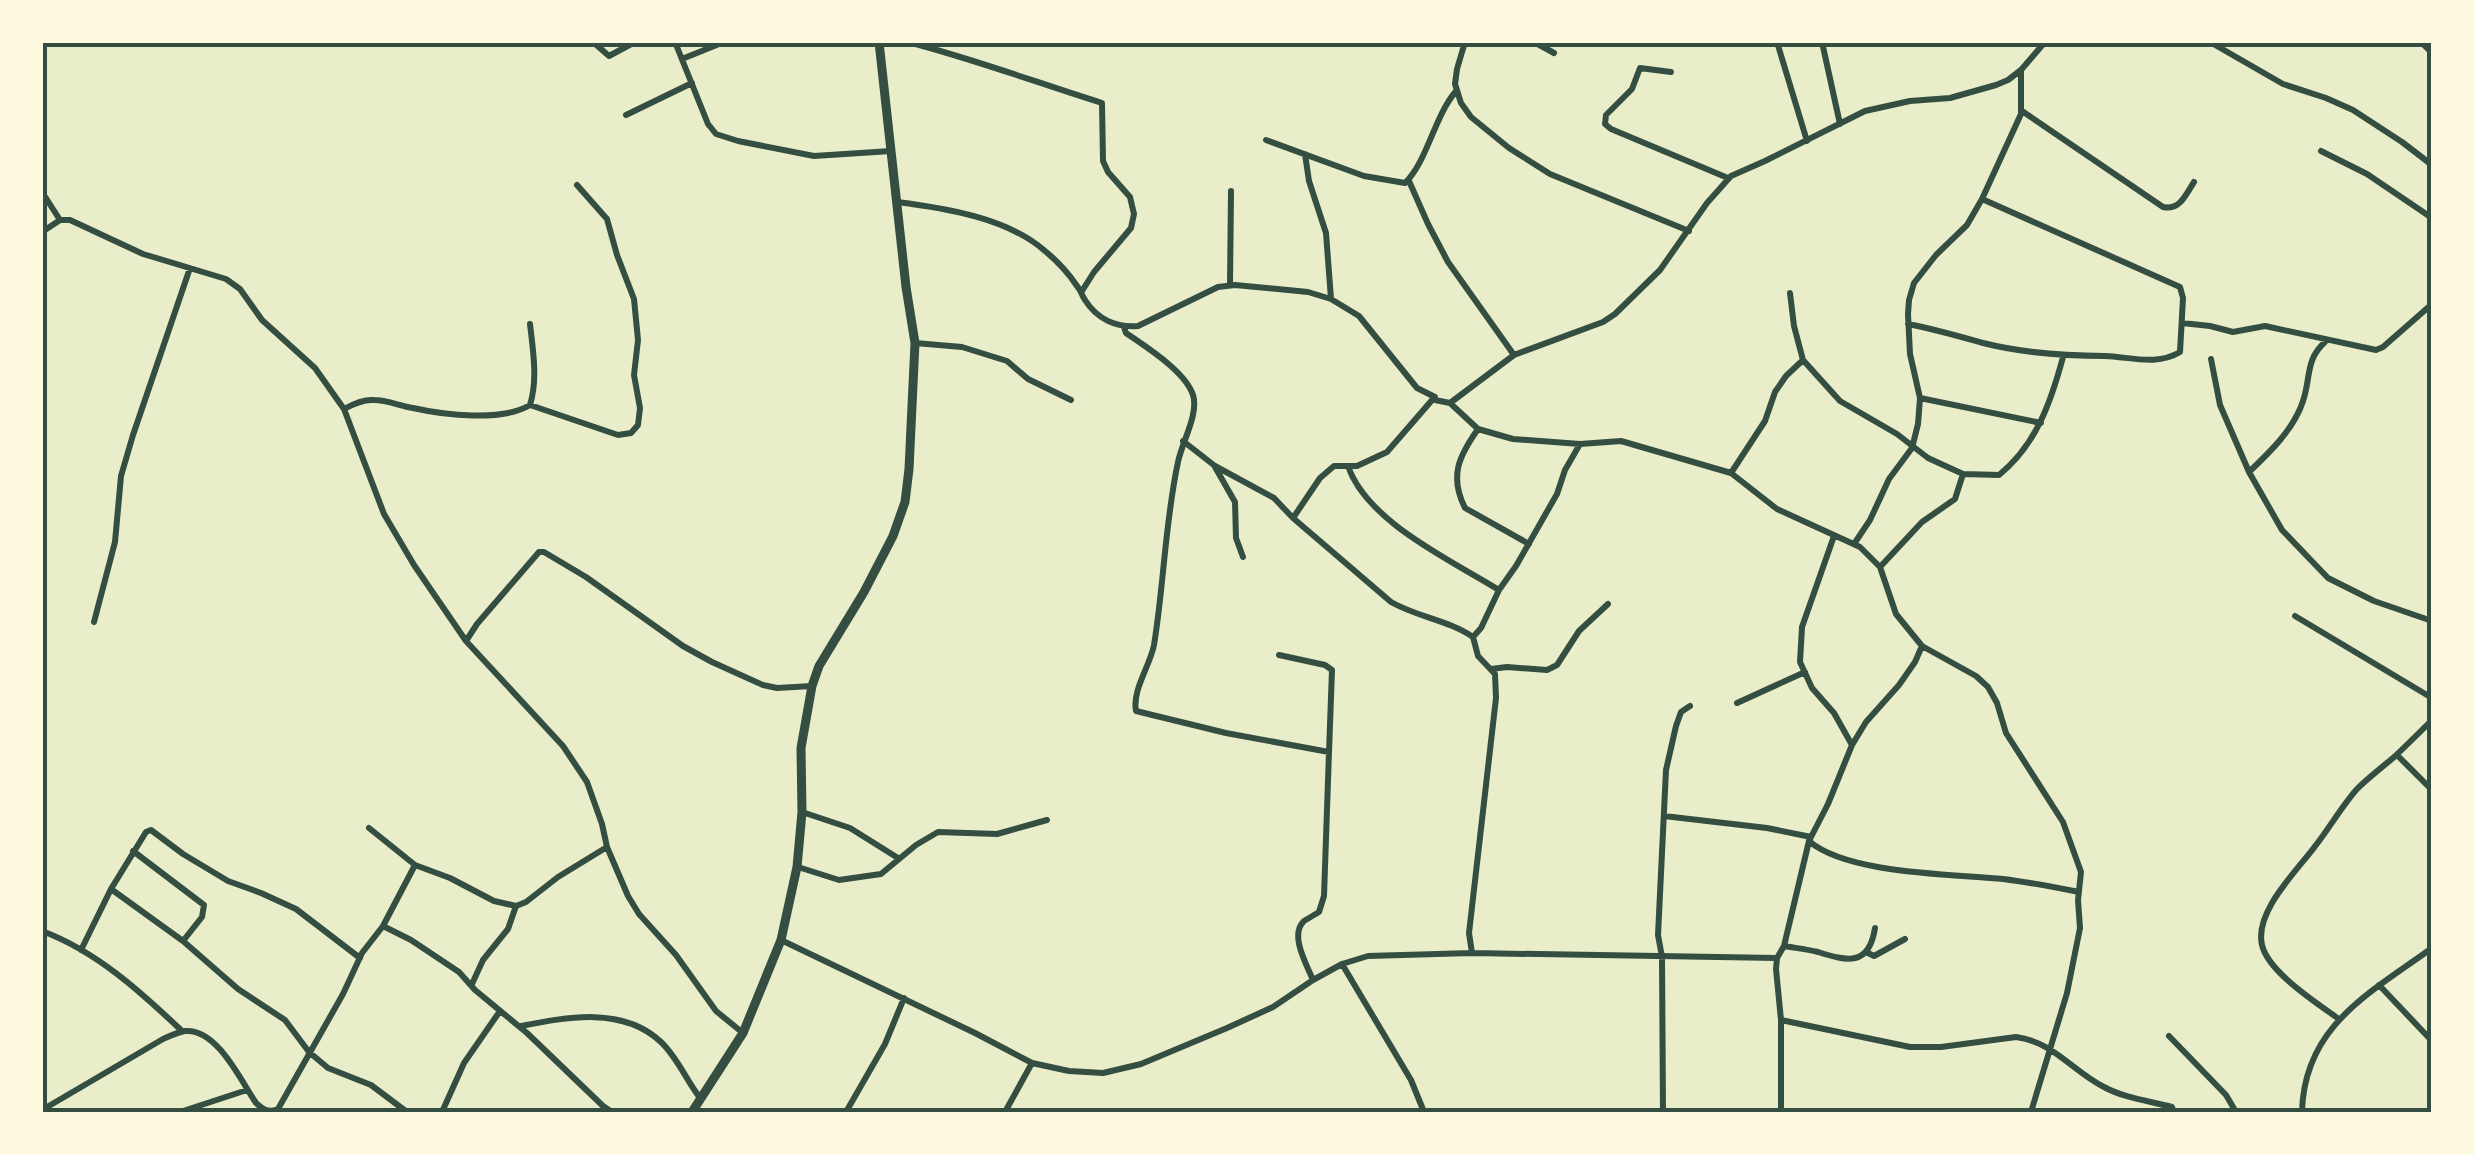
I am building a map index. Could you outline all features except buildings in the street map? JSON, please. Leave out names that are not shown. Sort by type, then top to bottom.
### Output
[{"type":"main road","points":[[692,1112],[743,1033],[781,940],[798,867],[801,748],[812,686],[893,536],[905,502],[915,343],[879,42]]},
{"type":"street","points":[[594,42],[609,56],[635,42]]},
{"type":"street","points":[[675,42],[708,124],[716,134],[814,156],[892,151]]},
{"type":"street","points":[[682,59],[724,42]]},
{"type":"street","points":[[908,42],[1102,103],[1103,160],[1108,172],[1130,197],[1134,214],[1131,228],[1081,292]]},
{"type":"street","points":[[1465,42],[1456,91],[1471,117],[1550,174],[1689,232]]},
{"type":"street","points":[[1534,42],[1554,54]]},
{"type":"street","points":[[1777,42],[1806,141]]},
{"type":"street","points":[[1822,42],[1840,124]]},
{"type":"street","points":[[1450,403],[1514,356],[1615,314],[1660,270],[1728,178],[1865,111],[1950,98],[2008,80],[2045,42]]},
{"type":"street","points":[[2210,42],[2283,84],[2353,110],[2432,165]]},
{"type":"street","points":[[2421,42],[2432,53]]},
{"type":"street","points":[[1671,72],[1640,68],[1634,86],[1606,115],[1605,124],[1728,178]]},
{"type":"street","points":[[1854,544],[1912,448],[1918,424],[1918,378],[1910,354],[1908,324],[1908,300],[1915,280],[1967,225],[1982,199],[2022,112],[2021,70]]},
{"type":"street","points":[[626,115],[692,83]]},
{"type":"street","points":[[1456,91],[1445,104],[1409,181],[1448,262],[1514,356]]},
{"type":"street","points":[[2022,112],[2163,207],[2177,206],[2194,182]]},
{"type":"street","points":[[1266,140],[1364,176],[1409,181]]},
{"type":"street","points":[[2320,151],[2367,174],[2432,218]]},
{"type":"street","points":[[1305,154],[1326,233],[1332,299]]},
{"type":"street","points":[[530,405],[618,434],[632,433],[638,425],[634,299],[607,219],[577,185]]},
{"type":"street","points":[[1230,285],[1231,191]]},
{"type":"street","points":[[42,192],[60,220]]},
{"type":"street","points":[[1908,324],[1985,343],[2063,356],[2154,360],[2180,352],[2180,287],[1982,199]]},
{"type":"street","points":[[897,202],[944,208],[1017,230],[1046,251],[1104,319],[1124,327],[1138,326],[1218,287],[1230,285],[1308,292],[1332,299],[1359,316],[1416,388],[1435,400],[1450,403],[1478,429],[1513,439],[1580,444],[1621,442],[1731,473],[1776,509],[1854,544],[1870,556],[1880,566],[1896,614],[1922,646],[1976,676],[1988,687],[2006,733],[2062,822],[2082,872],[2080,928],[2066,993],[2031,1112]]},
{"type":"street","points":[[42,232],[60,220],[70,220],[143,254],[226,279],[240,290],[262,320],[315,368],[344,408],[384,514],[414,565],[466,641],[563,746],[587,782],[608,847],[639,914],[676,955],[716,1012],[743,1033]]},
{"type":"street","points":[[94,622],[115,542],[129,448],[190,268]]},
{"type":"street","points":[[1790,293],[1803,360],[1840,402],[1898,434],[1928,458],[1963,474],[1999,475],[2011,466],[2040,424],[2063,356]]},
{"type":"street","points":[[2182,323],[2233,332],[2265,326],[2378,349],[2432,304]]},
{"type":"street","points":[[344,408],[372,399],[416,409],[482,415],[520,411],[530,405],[534,393],[530,324]]},
{"type":"street","points":[[1124,327],[1126,333],[1174,368],[1192,390],[1195,405],[1170,500],[1152,657],[1134,707],[1143,714],[1328,752]]},
{"type":"street","points":[[2250,472],[2278,442],[2298,412],[2312,358],[2326,341]]},
{"type":"street","points":[[915,343],[962,348],[1008,361],[1028,379],[1072,400]]},
{"type":"street","points":[[2211,359],[2220,405],[2282,530],[2328,578],[2374,601],[2432,621]]},
{"type":"street","points":[[1731,473],[1764,421],[1774,392],[1803,360]]},
{"type":"street","points":[[1293,518],[1320,478],[1334,466],[1357,466],[1387,452],[1435,397]]},
{"type":"street","points":[[1920,398],[2040,424]]},
{"type":"street","points":[[1478,429],[1461,453],[1456,481],[1460,497],[1465,508],[1529,544]]},
{"type":"street","points":[[1183,440],[1215,466],[1274,498],[1391,602],[1440,620],[1473,638],[1478,656],[1495,674],[1496,698],[1469,933],[1472,953]]},
{"type":"street","points":[[1473,638],[1557,494],[1580,444]]},
{"type":"street","points":[[1215,466],[1235,502],[1236,538],[1243,557]]},
{"type":"street","points":[[1348,466],[1354,484],[1365,497],[1404,532],[1499,590]]},
{"type":"street","points":[[1880,566],[1922,522],[1955,498],[1963,474]]},
{"type":"street","points":[[1834,536],[1802,627],[1800,662],[1812,688],[1834,713],[1852,745]]},
{"type":"street","points":[[466,641],[539,552],[544,552],[712,662],[763,685],[812,686]]},
{"type":"street","points":[[1491,669],[1547,670],[1557,665],[1579,631],[1608,604]]},
{"type":"street","points":[[2295,616],[2432,698]]},
{"type":"street","points":[[1782,1112],[1777,958],[1784,946],[1810,839],[1852,745],[1866,722],[1899,685],[1922,646]]},
{"type":"street","points":[[1278,656],[1326,665],[1332,670],[1324,896],[1319,912],[1302,922],[1299,929],[1301,948],[1313,980]]},
{"type":"street","points":[[1737,703],[1805,672]]},
{"type":"street","points":[[1663,1112],[1662,957],[1658,936],[1666,770],[1681,712],[1690,706]]},
{"type":"street","points":[[2340,1019],[2281,973],[2262,948],[2261,932],[2292,872],[2358,788],[2432,720]]},
{"type":"street","points":[[2397,755],[2432,790]]},
{"type":"street","points":[[802,812],[850,828],[898,858]]},
{"type":"street","points":[[1664,816],[1767,828],[1810,839],[1824,852],[1900,870],[2007,880],[2079,892]]},
{"type":"street","points":[[798,867],[839,880],[881,874],[926,837],[938,832],[997,834],[1047,820]]},
{"type":"street","points":[[369,828],[415,865],[494,901],[516,906],[608,847]]},
{"type":"street","points":[[81,950],[111,889],[150,830],[228,881],[296,908],[360,958]]},
{"type":"street","points":[[133,851],[204,905],[202,917],[183,941]]},
{"type":"street","points":[[42,1110],[182,1031],[202,1034],[218,1046],[262,1109],[278,1110],[415,865]]},
{"type":"street","points":[[111,889],[284,1020],[309,1052],[328,1068],[371,1086],[406,1112]]},
{"type":"street","points":[[472,985],[483,960],[508,929],[516,906]]},
{"type":"street","points":[[382,926],[459,972],[612,1112]]},
{"type":"street","points":[[1784,946],[1844,960],[1858,958],[1872,944],[1875,928]]},
{"type":"street","points":[[42,931],[81,950],[134,988],[182,1031]]},
{"type":"street","points":[[1866,952],[1874,956],[1905,939]]},
{"type":"street","points":[[781,940],[1032,1064],[1104,1074],[1141,1064],[1273,1007],[1342,964],[1368,956],[1472,953],[1777,958]]},
{"type":"street","points":[[2302,1112],[2311,1065],[2330,1029],[2366,994],[2432,948]]},
{"type":"street","points":[[1342,964],[1411,1080],[1424,1112]]},
{"type":"street","points":[[2379,985],[2432,1041]]},
{"type":"street","points":[[846,1112],[885,1044],[904,998]]},
{"type":"street","points":[[442,1112],[464,1063],[500,1011]]},
{"type":"street","points":[[519,1026],[582,1016],[614,1020],[644,1030],[662,1042],[702,1100]]},
{"type":"street","points":[[1781,1020],[1910,1046],[1940,1047],[2016,1037],[2039,1042],[2102,1086],[2172,1108],[2174,1112]]},
{"type":"street","points":[[2168,1036],[2226,1095],[2236,1112]]},
{"type":"street","points":[[1005,1112],[1032,1064]]},
{"type":"street","points":[[180,1112],[247,1090]]}]
